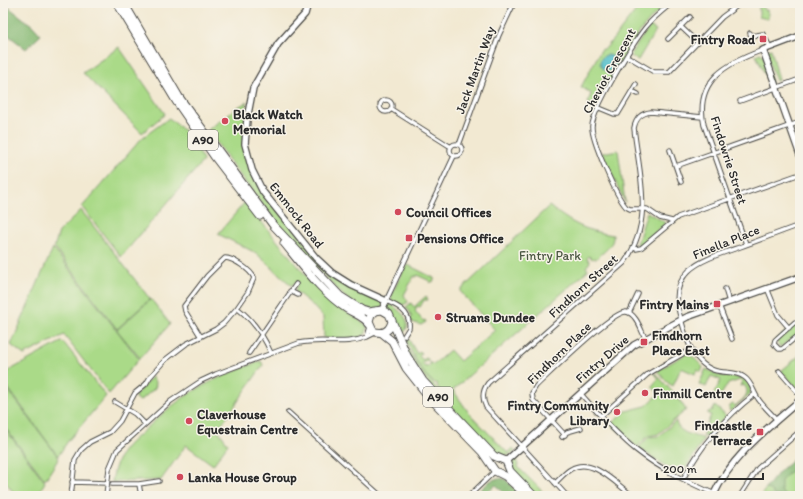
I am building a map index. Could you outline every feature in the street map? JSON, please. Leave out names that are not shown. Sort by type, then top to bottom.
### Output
[{"type":"highway","name":"A90","points":[[117,3],[176,101],[214,156],[248,201],[320,284],[339,303],[364,319],[370,326],[392,341],[416,382],[482,452],[496,471],[511,480],[527,496]]},
{"type":"highway","name":"A90","points":[[124,3],[179,97],[273,225],[340,296],[362,310],[368,312],[379,311],[389,314],[407,356],[423,381],[494,456],[505,463],[534,496]]},
{"type":"highway","points":[[370,326],[371,315],[379,311]]},
{"type":"highway","points":[[380,333],[389,329],[392,321]]},
{"type":"highway","points":[[496,461],[505,463],[504,472],[496,471],[496,461]]},
{"type":"street","name":"Emmock Road","points":[[308,3],[305,14],[278,44],[253,88],[247,119],[245,144],[252,170],[263,192],[316,258],[332,273],[351,285],[402,309],[406,314],[409,328],[404,336]]},
{"type":"street","name":"Jack Martin Way","points":[[379,311],[386,301],[454,156],[459,156],[462,153],[462,148],[459,145],[499,35],[514,3]]},
{"type":"street","name":"Cheviot Crescent","points":[[672,3],[646,27],[626,56],[597,107],[591,128],[596,147],[623,203],[630,209],[647,209],[660,218],[672,221]]},
{"type":"street","points":[[626,56],[654,72],[664,73],[672,70],[722,17],[741,3]]},
{"type":"street","points":[[668,39],[690,17]]},
{"type":"street","points":[[681,26],[698,43]]},
{"type":"street","points":[[751,37],[763,34],[770,47]]},
{"type":"street","name":"Findowrie Street","points":[[746,244],[702,117],[703,100],[715,76],[729,63],[800,36]]},
{"type":"street","points":[[763,50],[800,155]]},
{"type":"street","points":[[740,101],[800,79]]},
{"type":"street","points":[[597,107],[614,114],[618,114],[636,84]]},
{"type":"street","points":[[632,91],[638,94]]},
{"type":"street","points":[[391,109],[451,147]]},
{"type":"street","name":"Findhorn Street","points":[[521,447],[486,407],[483,398],[485,387],[624,262],[634,248],[641,227],[644,209],[634,128],[638,118],[651,112],[702,117]]},
{"type":"street","points":[[676,166],[800,122]]},
{"type":"street","points":[[451,147],[454,145],[459,145]]},
{"type":"street","points":[[451,147],[451,152],[454,156]]},
{"type":"street","points":[[670,150],[681,182]]},
{"type":"street","points":[[634,248],[641,248],[672,221],[687,214],[800,174]]},
{"type":"street","name":"Finella Place","points":[[691,349],[677,308],[676,296],[679,286],[688,271],[704,259],[800,225]]},
{"type":"street","points":[[71,496],[75,460],[81,450],[90,442],[110,432],[120,421],[135,393],[146,384],[150,377],[165,360],[186,344],[201,337],[224,323],[237,308],[254,278],[252,273],[230,259],[225,258],[207,276],[184,306],[185,311],[201,337]]},
{"type":"street","name":"Fintry Drive","points":[[505,463],[625,351],[645,338],[681,319],[800,277]]},
{"type":"street","points":[[248,352],[296,284]]},
{"type":"street","points":[[767,288],[778,315],[789,328]]},
{"type":"street","points":[[725,289],[729,302]]},
{"type":"street","points":[[290,291],[298,295]]},
{"type":"street","points":[[638,294],[629,313],[633,316],[645,338]]},
{"type":"street","points":[[719,305],[732,340]]},
{"type":"street","points":[[237,308],[248,316],[262,333],[271,353]]},
{"type":"street","name":"Findhorn Place","points":[[551,420],[533,400],[534,389],[598,329],[618,314],[629,313]]},
{"type":"street","points":[[800,323],[795,322],[774,342],[779,349],[782,349],[800,334]]},
{"type":"street","points":[[367,336],[370,326]]},
{"type":"street","points":[[106,496],[110,484],[109,469],[117,450],[171,401],[201,381],[271,353],[314,340],[350,342],[380,333]]},
{"type":"street","points":[[601,416],[648,374],[691,349],[700,362],[711,369],[745,377],[755,394],[777,420]]},
{"type":"street","points":[[779,371],[800,394]]},
{"type":"street","points":[[580,393],[636,450],[661,467],[716,495],[733,462],[752,442],[800,400]]},
{"type":"street","points":[[683,479],[707,440],[718,427],[755,394]]},
{"type":"street","points":[[115,402],[135,414],[145,424]]},
{"type":"street","points":[[288,412],[381,496]]},
{"type":"street","points":[[551,420],[563,436],[581,428]]},
{"type":"street","points":[[740,496],[758,468],[800,431]]},
{"type":"street","points":[[521,447],[567,496]]},
{"type":"street","points":[[555,484],[571,469],[584,465],[597,470],[633,496]]},
{"type":"street","points":[[469,496],[496,471]]},
{"type":"street","points":[[72,482],[139,484],[159,481]]},
{"type":"street","points":[[139,484],[141,496]]},
{"type":"green space","points":[[3,3],[33,26],[41,35],[26,49],[3,31]]},
{"type":"green space","points":[[640,3],[668,3],[645,25],[635,38],[596,107],[588,103],[591,93],[581,87],[601,50],[606,48],[641,4]]},
{"type":"green space","points":[[756,3],[762,3],[764,9],[768,11],[768,19],[759,17],[759,7]]},
{"type":"green space","points":[[650,26],[656,30],[638,60],[632,57],[631,53]]},
{"type":"green space","points":[[119,47],[165,114],[142,133],[83,73]]},
{"type":"green space","points":[[771,49],[779,80],[776,81],[766,54],[767,50]]},
{"type":"green space","points":[[760,53],[763,55],[772,82],[769,83],[756,55]]},
{"type":"green space","points":[[247,102],[244,137],[260,188],[332,274],[381,301],[383,304],[381,309],[364,308],[346,298],[338,291],[277,223],[248,186],[208,130],[236,108]]},
{"type":"green space","points":[[169,118],[193,138],[203,161],[121,257],[82,207],[142,138]]},
{"type":"green space","points":[[618,150],[625,202],[602,153]]},
{"type":"green space","points":[[245,202],[312,283],[340,308],[367,325],[366,332],[363,336],[351,340],[324,338],[323,317],[311,304],[295,291],[297,284],[294,283],[292,286],[256,253],[218,234]]},
{"type":"green space","name":"Fintry Park","points":[[549,206],[579,225],[594,231],[613,235],[613,239],[608,248],[596,259],[592,259],[589,256],[587,258],[590,262],[586,267],[588,270],[453,390],[469,413],[508,453],[513,448],[515,450],[509,455],[500,456],[490,450],[429,384],[408,354],[387,310],[387,306],[390,304],[405,317],[407,326],[402,335],[406,345],[415,361],[443,397],[437,385],[438,384],[433,382],[428,377],[418,364],[405,338],[408,338],[417,354],[420,351],[422,353],[419,356],[423,360],[426,358],[429,360],[422,363],[425,367],[430,366],[430,362],[433,365],[450,350],[460,361],[495,330],[460,291]]},
{"type":"green space","points":[[81,210],[150,299],[117,329],[54,247],[59,232]]},
{"type":"green space","points":[[647,212],[666,223],[640,247],[637,244]]},
{"type":"green space","points":[[53,248],[139,359],[109,394],[64,335],[24,355],[11,345]]},
{"type":"green space","points":[[408,265],[434,278],[434,281],[429,283],[430,281],[417,275],[416,277],[414,276],[404,295],[408,302],[404,305],[399,305],[392,302],[391,296],[405,267]]},
{"type":"green space","points":[[426,296],[428,300],[424,300],[420,307],[417,306],[415,311],[423,321],[425,320],[426,322],[421,325],[412,322],[410,318],[412,317],[406,307],[411,303],[414,307]]},
{"type":"green space","points":[[151,299],[170,324],[140,358],[117,330]]},
{"type":"green space","points":[[795,324],[800,327],[800,332],[780,347],[776,340]]},
{"type":"green space","points":[[61,342],[64,343],[106,396],[68,441],[58,456],[3,381],[3,374]]},
{"type":"green space","points":[[686,354],[692,356],[703,367],[701,372],[697,370],[695,374],[681,368],[673,386],[668,383],[657,371]]},
{"type":"green space","points":[[800,355],[800,391],[781,371]]},
{"type":"green space","name":"Claverhouse Equestrain Centre","points":[[261,361],[263,365],[218,430],[228,444],[213,465],[186,445],[161,480],[112,482],[117,463],[124,450],[176,403],[188,394],[214,380]]},
{"type":"green space","points":[[706,369],[718,375],[745,380],[750,388],[750,394],[731,411],[729,410],[730,406],[733,404],[735,406],[745,397],[747,394],[746,388],[744,385],[740,386],[742,381],[740,380],[728,384],[718,399],[711,399],[721,380],[711,376],[706,387],[699,384]]},
{"type":"green space","points":[[653,373],[656,374],[679,399],[686,410],[658,434],[648,436],[637,447],[611,424],[626,411],[646,406],[659,394],[652,386],[659,378]]},
{"type":"green space","points":[[152,377],[156,384],[155,388],[140,401],[135,398],[136,394]]},
{"type":"green space","points":[[3,383],[59,458],[45,480],[3,425]]},
{"type":"green space","points":[[715,406],[726,416],[706,437],[704,437],[703,434],[711,415],[708,414],[708,412],[713,410]]},
{"type":"green space","points":[[676,421],[677,425],[682,431],[690,435],[703,438],[703,441],[684,471],[677,473],[638,448],[649,437],[659,436]]},
{"type":"green space","points":[[3,426],[45,482],[37,496],[16,496],[3,478]]},
{"type":"green space","points":[[800,454],[800,496],[760,496],[781,470]]},
{"type":"green space","points":[[800,454],[800,462],[781,481],[781,491],[785,496],[775,496],[770,490],[765,489],[781,470]]},
{"type":"green space","points":[[515,456],[519,468],[547,496],[537,496],[514,473],[511,467]]},
{"type":"green space","points":[[498,478],[505,479],[522,496],[507,496],[496,485],[484,496],[474,496],[490,481]]},
{"type":"water","points":[[608,55],[615,60],[616,63],[611,70],[608,71],[601,66],[600,63],[605,56]]},
{"type":"place","name":"Fintry Road","points":[[763,39]]},
{"type":"place","name":"Black Watch Memorial","points":[[225,121]]},
{"type":"place","name":"Council Offices","points":[[398,212]]},
{"type":"place","name":"Pensions Office","points":[[409,238]]},
{"type":"place","name":"Fintry Mains","points":[[717,304]]},
{"type":"place","name":"Struans Dundee","points":[[438,317]]},
{"type":"place","name":"Findhorn Place East","points":[[644,342]]},
{"type":"place","name":"Finmill Centre","points":[[645,393]]},
{"type":"place","name":"Fintry Community Library","points":[[617,412]]},
{"type":"place","name":"Claverhouse Equestrain Centre","points":[[189,421]]},
{"type":"place","name":"Findcastle Terrace","points":[[760,432]]},
{"type":"place","name":"Lanka House Group","points":[[180,477]]}]
